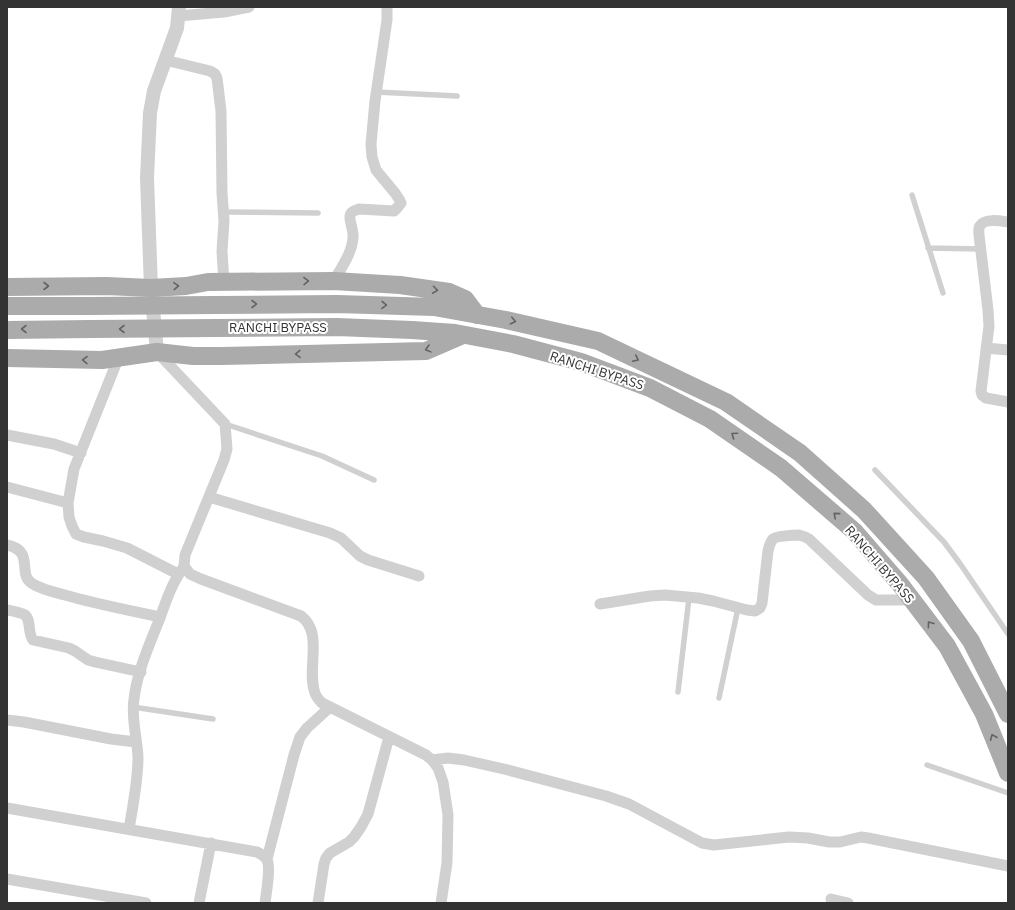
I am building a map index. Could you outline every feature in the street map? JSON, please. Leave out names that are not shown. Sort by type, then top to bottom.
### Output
[{"type":"main road","points":[[7,286],[106,286],[151,288],[186,286],[208,282],[334,281],[400,285],[449,292],[465,299],[477,315]]},
{"type":"main road","name":"RANCHI BYPASS","points":[[7,306],[337,304],[434,307],[506,320],[598,341],[726,402],[800,453],[864,510],[926,578],[972,641],[1008,714]]},
{"type":"main road","name":"RANCHI BYPASS","points":[[7,330],[337,327],[455,333],[513,344],[581,362],[650,388],[710,419],[781,468],[854,531],[900,584],[947,646],[984,714],[1008,773]]},
{"type":"main road","points":[[7,358],[102,360],[118,359],[157,352],[193,356],[222,356],[426,351],[464,335]]},
{"type":"street","points":[[129,829],[138,755],[133,707],[134,699],[147,650],[172,587],[181,570],[185,555],[224,460],[227,449],[225,424],[157,352],[151,288],[148,178],[150,113],[154,92],[177,28],[178,11],[224,12],[249,7]]},
{"type":"street","points":[[334,281],[351,249],[353,238],[350,216],[351,213],[359,209],[394,210],[401,203],[395,193],[376,170],[372,157],[371,144],[376,92],[387,20],[387,7]]},
{"type":"street","points":[[165,60],[210,71],[215,74],[217,78],[221,110],[224,221],[222,251],[224,283]]},
{"type":"street","points":[[1008,222],[993,220],[981,224],[979,227],[989,326],[981,385],[982,395],[986,398],[1008,402]]},
{"type":"street","points":[[986,348],[1008,350]]},
{"type":"street","points":[[118,359],[74,469],[68,503],[69,517],[76,534],[127,548],[200,579],[302,616],[307,620],[311,626],[313,636],[313,688],[315,695],[322,703],[426,755],[438,768],[443,782],[448,815],[447,863],[441,903]]},
{"type":"street","points":[[7,435],[54,444],[81,453]]},
{"type":"street","points":[[7,487],[68,503]]},
{"type":"street","points":[[209,497],[330,533],[341,538],[360,556],[368,560],[419,576]]},
{"type":"street","points":[[600,604],[665,595],[698,598],[738,608],[755,610],[760,608],[762,603],[768,551],[772,539],[776,537],[799,535],[808,538],[868,596],[876,600],[912,600]]},
{"type":"street","points":[[7,545],[12,546],[21,552],[28,579],[31,583],[40,588],[85,601],[160,617]]},
{"type":"street","points":[[7,610],[24,614],[26,616],[29,633],[33,640],[69,648],[88,660],[141,672]]},
{"type":"street","points":[[265,903],[268,865],[267,859],[300,736],[330,707]]},
{"type":"street","points":[[7,720],[111,739],[136,742]]},
{"type":"street","points":[[318,903],[326,858],[330,853],[349,842],[354,837],[368,814],[389,737]]},
{"type":"street","points":[[432,760],[448,758],[464,760],[606,796],[629,804],[702,843],[714,845],[789,837],[808,838],[829,842],[868,838],[1008,866]]},
{"type":"street","points":[[7,808],[257,852],[262,854],[267,859]]},
{"type":"street","points":[[199,903],[211,843]]},
{"type":"street","points":[[7,880],[146,903]]},
{"type":"street","points":[[831,898],[848,903]]},
{"type":"lane","points":[[376,92],[457,96]]},
{"type":"lane","points":[[912,195],[942,293]]},
{"type":"lane","points":[[223,212],[318,213]]},
{"type":"lane","points":[[928,248],[981,249]]},
{"type":"lane","points":[[225,424],[322,456],[374,480]]},
{"type":"lane","points":[[875,470],[944,542],[961,564],[1008,634]]},
{"type":"lane","points":[[678,692],[689,598]]},
{"type":"lane","points":[[719,698],[738,608]]},
{"type":"lane","points":[[133,707],[213,718]]},
{"type":"lane","points":[[927,765],[1008,793]]}]
